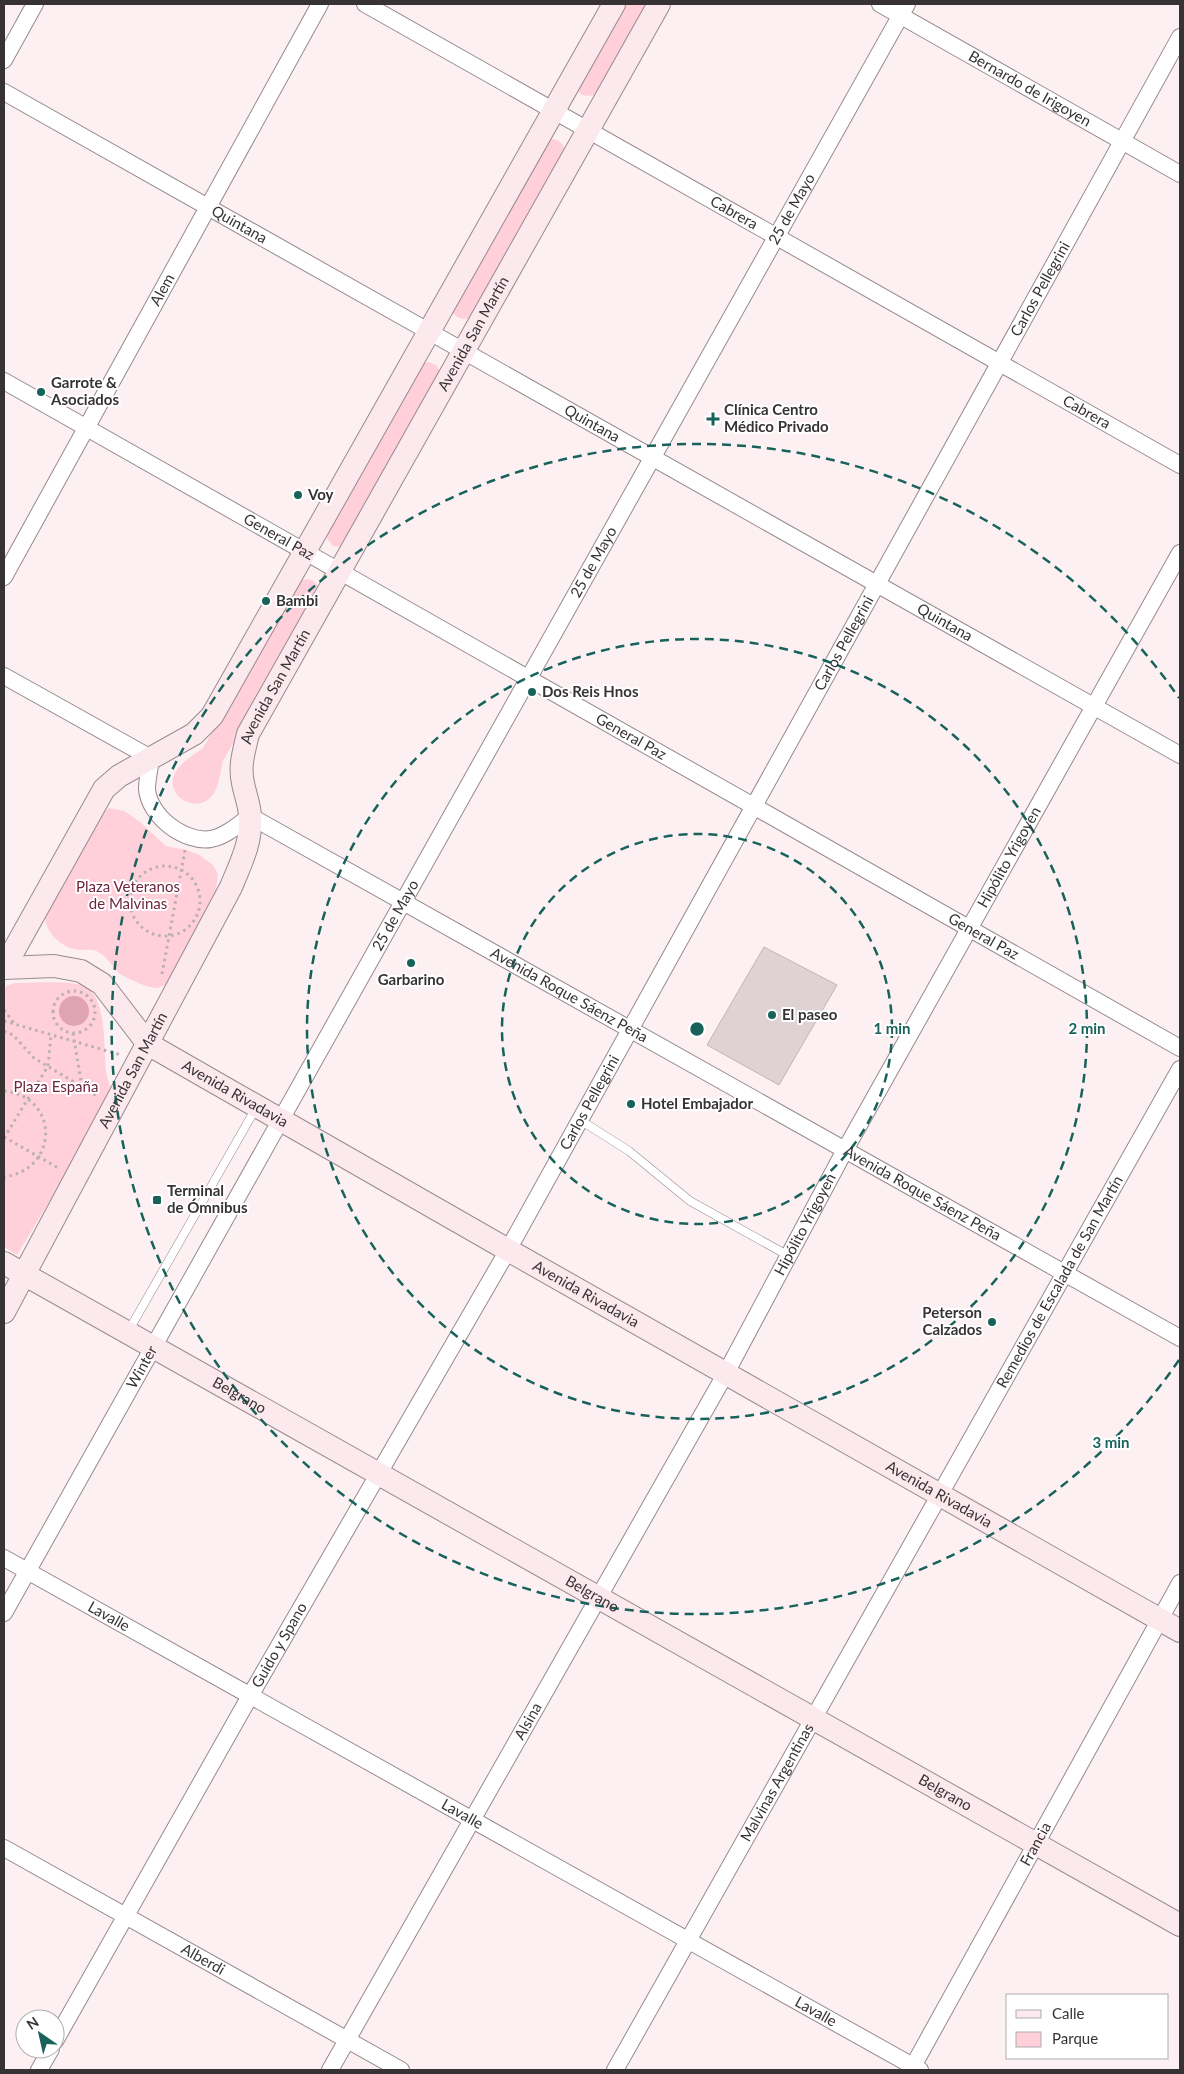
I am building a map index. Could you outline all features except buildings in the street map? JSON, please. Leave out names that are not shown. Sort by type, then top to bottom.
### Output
[{"type":"main road","points":[[4,968],[104,789],[119,776],[194,734],[212,716],[614,4]]},
{"type":"main road","name":"Avenida San Martín","points":[[4,1312],[231,887],[250,832],[250,816],[242,781],[241,761],[248,734],[659,4]]},
{"type":"main road","name":"Avenida Rivadavia","points":[[4,968],[54,966],[81,971],[102,984],[144,1052],[257,1105],[508,1250],[1180,1631]]},
{"type":"main road","name":"Belgrano","points":[[4,1262],[1180,1925]]},
{"type":"street","points":[[4,60],[35,4]]},
{"type":"street","name":"Alem","points":[[4,577],[320,4]]},
{"type":"street","name":"Cabrera","points":[[365,4],[1180,465]]},
{"type":"street","name":"Bernardo de Irigoyen","points":[[880,4],[904,9],[1180,174]]},
{"type":"street","name":"25 de Mayo","points":[[281,1119],[904,9]]},
{"type":"street","name":"Carlos Pellegrini","points":[[508,1250],[1180,37]]},
{"type":"street","name":"Quintana","points":[[4,92],[1180,755]]},
{"type":"street","name":"General Paz","points":[[4,381],[1180,1048]]},
{"type":"street","name":"Hipólito Yrigoyen","points":[[726,1373],[845,1150],[1180,553]]},
{"type":"street","points":[[4,676],[151,758],[147,790],[154,811],[168,826],[194,838],[210,839],[228,832],[250,816]]},
{"type":"street","name":"Avenida Roque Sáenz Peña","points":[[250,816],[1180,1338]]},
{"type":"street","name":"Remedios de Escalada de San Martín","points":[[941,1496],[1180,1070]]},
{"type":"street","name":"Winter","points":[[4,1613],[281,1119]]},
{"type":"street","name":"Guido y Spano","points":[[65,2024],[250,1696],[508,1250]]},
{"type":"street","name":"Alsina","points":[[330,2070],[726,1373]]},
{"type":"street","name":"Malvinas Argentinas","points":[[615,2070],[941,1496]]},
{"type":"street","name":"Lavalle","points":[[4,1558],[915,2069]]},
{"type":"street","name":"Francia","points":[[915,2069],[1180,1583]]},
{"type":"street","name":"Alberdi","points":[[4,1848],[401,2070]]},
{"type":"street","points":[[38,2070],[45,2059]]},
{"type":"lane","points":[[128,1332],[257,1105]]},
{"type":"lane","points":[[580,1120],[629,1151],[690,1201],[789,1256]]},
{"type":"path","points":[[161,975],[188,835]]},
{"type":"path","points":[[162,866],[181,870],[194,881],[199,892],[200,904],[197,916],[191,925],[182,932],[169,936],[149,933],[133,918],[130,907],[130,895],[133,885],[140,876],[150,869],[162,866]]},
{"type":"path","points":[[71,990],[78,991],[90,998],[96,1011],[91,1025],[80,1032],[73,1033],[60,1028],[56,1023],[53,1010],[58,997],[71,990]]},
{"type":"path","points":[[4,1010],[14,1024]]},
{"type":"path","points":[[4,1021],[74,1041],[144,1052]]},
{"type":"path","points":[[4,1031],[13,1035],[34,1058],[114,1107]]},
{"type":"path","points":[[73,1033],[82,1087]]},
{"type":"path","points":[[51,1035],[48,1066],[4,1138],[76,1178]]},
{"type":"path","points":[[4,1091],[20,1094],[28,1099],[42,1114],[46,1128],[45,1143],[39,1157],[29,1168],[16,1175],[4,1177]]},
{"type":"green space","points":[[621,4],[647,4],[595,95],[584,95],[576,88]]},
{"type":"green space","points":[[553,139],[562,144],[565,154],[471,318],[458,318],[452,312],[545,142]]},
{"type":"green space","points":[[429,362],[436,365],[440,371],[340,547],[333,546],[327,539],[328,531],[423,363]]},
{"type":"green space","points":[[308,579],[318,586],[316,598],[223,761],[219,781],[213,795],[204,802],[197,804],[183,800],[174,790],[173,783],[176,771],[203,748],[296,585],[302,580]]},
{"type":"green space","name":"Plaza Veteranos de Malvinas","points":[[109,808],[124,811],[139,821],[166,846],[187,850],[199,855],[213,865],[218,874],[216,889],[169,983],[158,988],[144,985],[122,975],[97,951],[77,950],[64,945],[55,938],[46,923],[45,917],[98,818]]},
{"type":"green space","name":"Plaza España","points":[[15,983],[70,983],[84,986],[92,992],[101,1012],[106,1071],[112,1097],[17,1255],[4,1247],[4,990],[6,986]]},
{"type":"shaded area","points":[[74,996],[84,1001],[89,1011],[84,1021],[74,1026],[64,1021],[59,1011],[64,1001]]},
{"type":"place","name":"Garrote & Asociados","points":[[41,392]]},
{"type":"place","name":"Clínica Centro Médico Privado","points":[[713,419]]},
{"type":"place","name":"Voy","points":[[298,495]]},
{"type":"place","name":"Bambi","points":[[266,601]]},
{"type":"place","name":"Dos Reis Hnos","points":[[532,692]]},
{"type":"place","name":"Garbarino","points":[[411,963]]},
{"type":"place","name":"El paseo","points":[[772,1015]]},
{"type":"place","name":"Hotel Embajador","points":[[631,1104]]},
{"type":"place","name":"Terminal de Ómnibus","points":[[157,1200]]},
{"type":"place","name":"Peterson Calzados","points":[[992,1322]]}]
